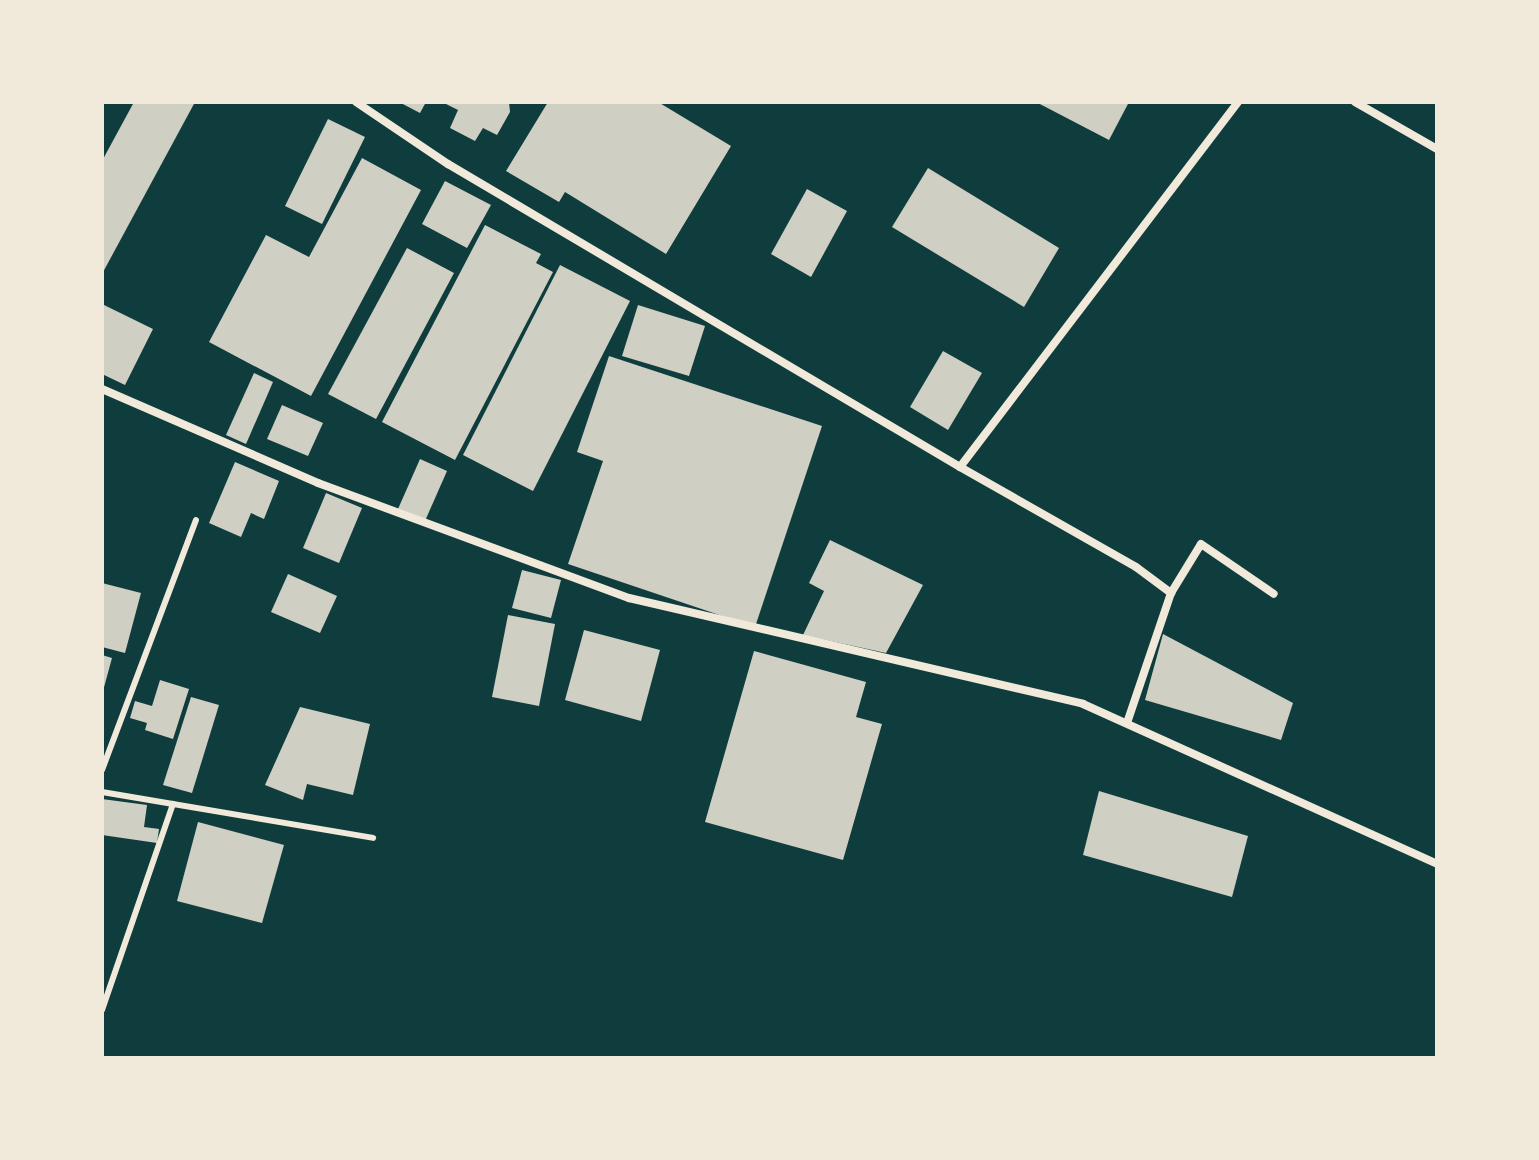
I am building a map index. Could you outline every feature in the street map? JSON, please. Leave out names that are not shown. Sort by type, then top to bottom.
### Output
[{"type":"street","points":[[356,102],[448,164],[960,467],[1136,567],[1171,593]]},
{"type":"street","points":[[960,467],[1238,102]]},
{"type":"street","points":[[1355,102],[1437,149]]},
{"type":"street","points":[[102,389],[318,483],[629,598],[1059,698],[1127,723],[1437,864]]},
{"type":"street","points":[[1127,723],[1171,593],[1201,544],[1274,594]]},
{"type":"lane","points":[[102,770],[196,520]]},
{"type":"lane","points":[[102,792],[373,838]]},
{"type":"lane","points":[[102,1010],[173,804]]},
{"type":"building","points":[[134,102],[195,102],[102,274],[102,161]]},
{"type":"building","points":[[399,102],[426,102],[420,113]]},
{"type":"building","points":[[442,102],[509,102],[510,112],[497,135],[483,128],[475,141],[450,128],[458,110]]},
{"type":"building","points":[[548,102],[658,102],[731,146],[666,254],[565,192],[559,202],[506,171]]},
{"type":"building","points":[[1036,102],[1129,102],[1109,140]]},
{"type":"building","points":[[328,119],[365,137],[322,224],[285,206]]},
{"type":"building","points":[[362,158],[421,190],[311,396],[209,342],[266,235],[309,257]]},
{"type":"building","points":[[928,168],[1059,248],[1024,307],[892,227]]},
{"type":"building","points":[[445,181],[491,205],[467,248],[422,224]]},
{"type":"building","points":[[807,189],[847,211],[811,277],[771,254]]},
{"type":"building","points":[[485,225],[541,254],[536,263],[553,272],[455,460],[382,422]]},
{"type":"building","points":[[407,248],[454,273],[376,419],[328,394]]},
{"type":"building","points":[[560,265],[630,301],[533,491],[463,455]]},
{"type":"building","points":[[102,304],[153,329],[125,385],[102,374]]},
{"type":"building","points":[[638,305],[705,326],[689,376],[622,356]]},
{"type":"building","points":[[943,351],[982,373],[948,430],[910,407]]},
{"type":"building","points":[[609,356],[822,426],[755,627],[568,564],[603,461],[577,452]]},
{"type":"building","points":[[254,373],[273,382],[246,444],[226,435]]},
{"type":"building","points":[[282,405],[323,423],[308,456],[267,439]]},
{"type":"building","points":[[420,459],[447,471],[425,521],[398,509]]},
{"type":"building","points":[[235,462],[279,481],[264,519],[251,513],[241,537],[209,523]]},
{"type":"building","points":[[326,493],[362,508],[339,563],[303,548]]},
{"type":"building","points":[[830,540],[923,585],[886,653],[803,635],[824,591],[809,583]]},
{"type":"building","points":[[522,570],[561,580],[551,618],[512,608]]},
{"type":"building","points":[[288,574],[337,596],[320,633],[271,612]]},
{"type":"building","points":[[102,583],[141,593],[125,653],[102,647]]},
{"type":"building","points":[[508,615],[555,624],[539,706],[492,697]]},
{"type":"building","points":[[584,630],[660,650],[641,721],[565,700]]},
{"type":"building","points":[[1163,634],[1293,703],[1281,740],[1145,700]]},
{"type":"building","points":[[754,651],[866,682],[856,717],[882,724],[843,860],[705,822]]},
{"type":"building","points":[[102,655],[112,658],[103,691],[102,691]]},
{"type":"building","points":[[160,680],[189,689],[173,739],[145,730],[147,723],[130,718],[135,701],[152,706]]},
{"type":"building","points":[[191,697],[219,705],[192,793],[163,785]]},
{"type":"building","points":[[300,707],[370,724],[353,795],[307,784],[303,800],[265,785]]},
{"type":"building","points":[[1099,791],[1248,836],[1232,897],[1083,855]]},
{"type":"building","points":[[102,799],[147,805],[144,827],[159,829],[157,843],[102,835]]},
{"type":"building","points":[[198,822],[284,845],[262,923],[177,901]]}]
